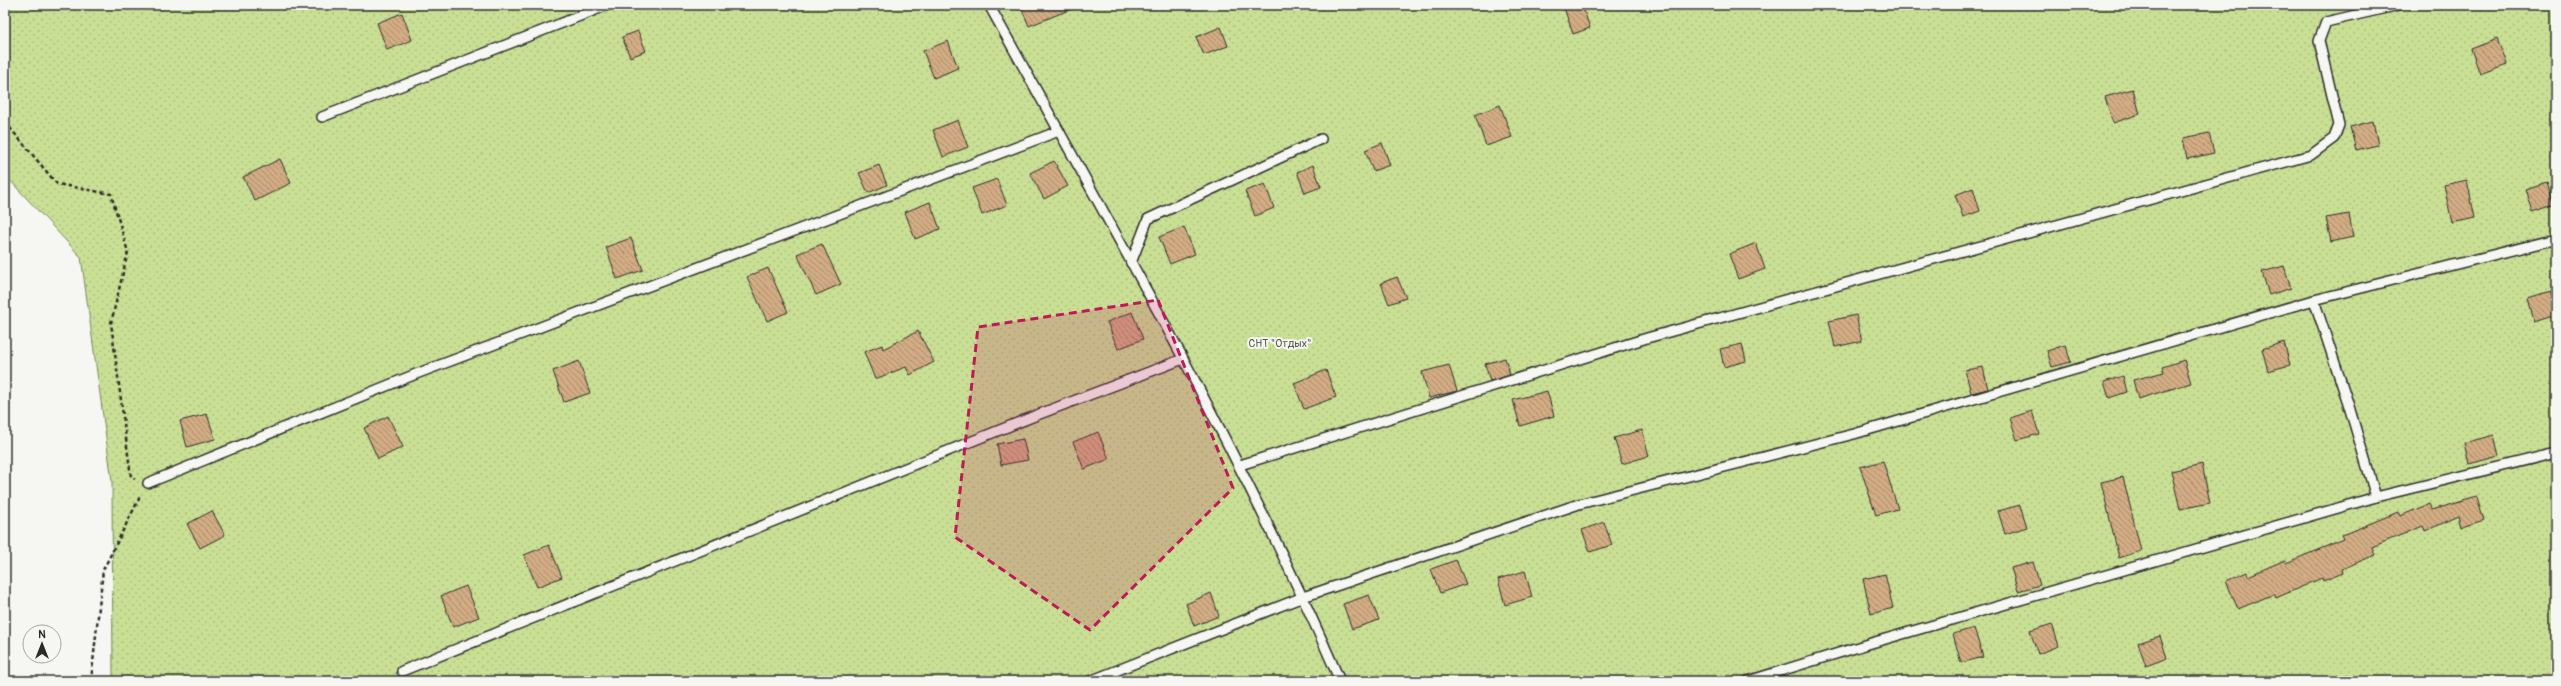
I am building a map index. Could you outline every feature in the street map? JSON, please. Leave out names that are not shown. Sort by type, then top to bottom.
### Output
[{"type":"lane","points":[[322,117],[608,5]]},
{"type":"lane","points":[[989,5],[1240,465],[1303,597],[1340,681]]},
{"type":"lane","points":[[1240,465],[1647,338],[2311,155],[2334,138],[2339,125],[2319,41],[2326,22],[2399,5]]},
{"type":"lane","points":[[148,483],[416,374],[1059,131]]},
{"type":"lane","points":[[1131,263],[1148,219],[1321,139]]},
{"type":"lane","points":[[1090,681],[1303,597],[1579,504],[1854,434],[2314,300],[2556,239]]},
{"type":"lane","points":[[2314,300],[2348,403],[2376,497]]},
{"type":"lane","points":[[402,671],[1037,415],[1183,359]]},
{"type":"lane","points":[[1748,681],[1868,644],[2376,497],[2556,453]]},
{"type":"path","points":[[5,122],[58,184],[111,194],[128,252],[111,323],[131,477],[148,483],[103,570],[91,681]]},
{"type":"highlighted area","points":[[1158,300],[1233,488],[1090,630],[955,537],[978,327]]},
{"type":"green space","name":"СНТ \"Отдых\"","points":[[5,5],[2556,5],[2556,681],[113,681],[112,481],[81,257],[5,175]]},
{"type":"building","points":[[1020,5],[1079,5],[1079,6],[1029,26]]},
{"type":"building","points":[[1563,5],[1582,5],[1590,28],[1573,34]]},
{"type":"building","points":[[402,13],[412,40],[387,50],[377,23]]},
{"type":"building","points":[[1221,27],[1228,46],[1204,55],[1196,37]]},
{"type":"building","points":[[638,31],[646,51],[630,57],[622,37]]},
{"type":"building","points":[[2497,39],[2507,64],[2480,74],[2471,49]]},
{"type":"building","points":[[948,41],[958,68],[934,78],[923,51]]},
{"type":"building","points":[[2133,89],[2140,114],[2113,123],[2105,97]]},
{"type":"building","points":[[1500,105],[1512,137],[1486,146],[1475,115]]},
{"type":"building","points":[[958,120],[968,147],[943,157],[933,130]]},
{"type":"building","points":[[2373,121],[2378,145],[2356,150],[2350,127]]},
{"type":"building","points":[[2209,133],[2214,153],[2187,159],[2183,138]]},
{"type":"building","points":[[1382,143],[1390,165],[1373,171],[1365,150]]},
{"type":"building","points":[[280,159],[291,183],[255,201],[243,177]]},
{"type":"building","points":[[1054,161],[1068,186],[1044,199],[1030,173]]},
{"type":"building","points":[[879,165],[887,185],[868,193],[859,173]]},
{"type":"building","points":[[1313,165],[1321,187],[1305,193],[1297,172]]},
{"type":"building","points":[[997,179],[1007,205],[982,215],[972,188]]},
{"type":"building","points":[[2467,180],[2475,218],[2452,223],[2444,185]]},
{"type":"building","points":[[2547,182],[2554,205],[2532,212],[2525,189]]},
{"type":"building","points":[[1265,184],[1274,208],[1255,216],[1245,191]]},
{"type":"building","points":[[1973,188],[1980,211],[1963,217],[1955,195]]},
{"type":"building","points":[[930,202],[940,229],[915,239],[905,212]]},
{"type":"building","points":[[2349,214],[2353,237],[2331,242],[2326,218]]},
{"type":"building","points":[[1184,227],[1195,254],[1170,264],[1159,237]]},
{"type":"building","points":[[631,238],[643,270],[617,279],[606,247]]},
{"type":"building","points":[[1756,243],[1765,269],[1738,279],[1729,254]]},
{"type":"building","points":[[822,244],[841,284],[816,295],[797,254]]},
{"type":"building","points":[[2284,266],[2291,288],[2269,295],[2262,272]]},
{"type":"building","points":[[768,268],[788,312],[767,321],[747,277]]},
{"type":"building","points":[[1397,277],[1406,298],[1389,304],[1381,283]]},
{"type":"building","points":[[2550,292],[2556,315],[2534,322],[2528,299]]},
{"type":"building","points":[[1132,312],[1143,339],[1118,349],[1107,322]]},
{"type":"building","points":[[1856,315],[1862,341],[1835,347],[1829,321]]},
{"type":"building","points":[[918,331],[934,362],[910,375],[906,367],[875,379],[864,352],[882,345],[883,349]]},
{"type":"building","points":[[2284,342],[2290,365],[2268,371],[2262,349]]},
{"type":"building","points":[[1742,344],[1746,361],[1724,367],[1720,349]]},
{"type":"building","points":[[2065,345],[2071,362],[2052,367],[2047,351]]},
{"type":"building","points":[[1505,358],[1510,375],[1490,381],[1485,364]]},
{"type":"building","points":[[2184,360],[2191,383],[2138,399],[2133,380],[2164,372],[2162,367]]},
{"type":"building","points":[[579,361],[590,393],[564,402],[553,371]]},
{"type":"building","points":[[1449,365],[1457,391],[1429,398],[1422,372]]},
{"type":"building","points":[[1983,367],[1988,389],[1971,393],[1965,370]]},
{"type":"building","points":[[1326,370],[1336,397],[1304,409],[1294,383]]},
{"type":"building","points":[[2123,376],[2127,392],[2109,398],[2104,382]]},
{"type":"building","points":[[1547,391],[1554,416],[1520,426],[1513,400]]},
{"type":"building","points":[[2032,411],[2039,434],[2017,440],[2010,418]]},
{"type":"building","points":[[207,414],[215,439],[187,447],[180,421]]},
{"type":"building","points":[[388,416],[403,447],[378,459],[364,428]]},
{"type":"building","points":[[1642,430],[1649,456],[1622,464],[1614,438]]},
{"type":"building","points":[[1098,432],[1109,459],[1084,469],[1073,442]]},
{"type":"building","points":[[2494,435],[2499,456],[2469,464],[2464,443]]},
{"type":"building","points":[[1023,439],[1028,460],[1001,465],[997,444]]},
{"type":"building","points":[[1883,461],[1898,509],[1876,515],[1860,467]]},
{"type":"building","points":[[2202,464],[2210,503],[2180,509],[2171,471]]},
{"type":"building","points":[[2123,477],[2141,551],[2119,558],[2101,482]]},
{"type":"building","points":[[2477,497],[2484,520],[2462,527],[2459,516],[2425,531],[2423,526],[2372,547],[2375,555],[2342,569],[2343,573],[2323,581],[2322,578],[2276,598],[2274,594],[2238,609],[2226,581],[2247,572],[2248,576],[2285,560],[2286,563],[2344,539],[2342,535],[2398,512],[2400,516],[2429,504],[2432,510]]},
{"type":"building","points":[[2020,505],[2027,527],[2005,534],[1998,511]]},
{"type":"building","points":[[212,511],[225,535],[200,548],[187,524]]},
{"type":"building","points":[[1604,522],[1612,545],[1590,552],[1582,530]]},
{"type":"building","points":[[549,545],[562,577],[537,587],[524,555]]},
{"type":"building","points":[[1456,560],[1466,584],[1440,593],[1431,569]]},
{"type":"building","points":[[2033,562],[2040,585],[2018,591],[2011,568]]},
{"type":"building","points":[[1525,571],[1532,597],[1505,605],[1498,579]]},
{"type":"building","points":[[1885,574],[1893,608],[1871,614],[1863,579]]},
{"type":"building","points":[[466,586],[479,617],[453,627],[441,596]]},
{"type":"building","points":[[1211,593],[1219,616],[1194,626],[1186,604]]},
{"type":"building","points":[[1369,595],[1379,620],[1352,629],[1343,604]]},
{"type":"building","points":[[2052,624],[2059,646],[2038,654],[2030,631]]},
{"type":"building","points":[[1974,628],[1983,657],[1961,663],[1953,634]]},
{"type":"building","points":[[2160,636],[2167,658],[2146,666],[2138,643]]}]
